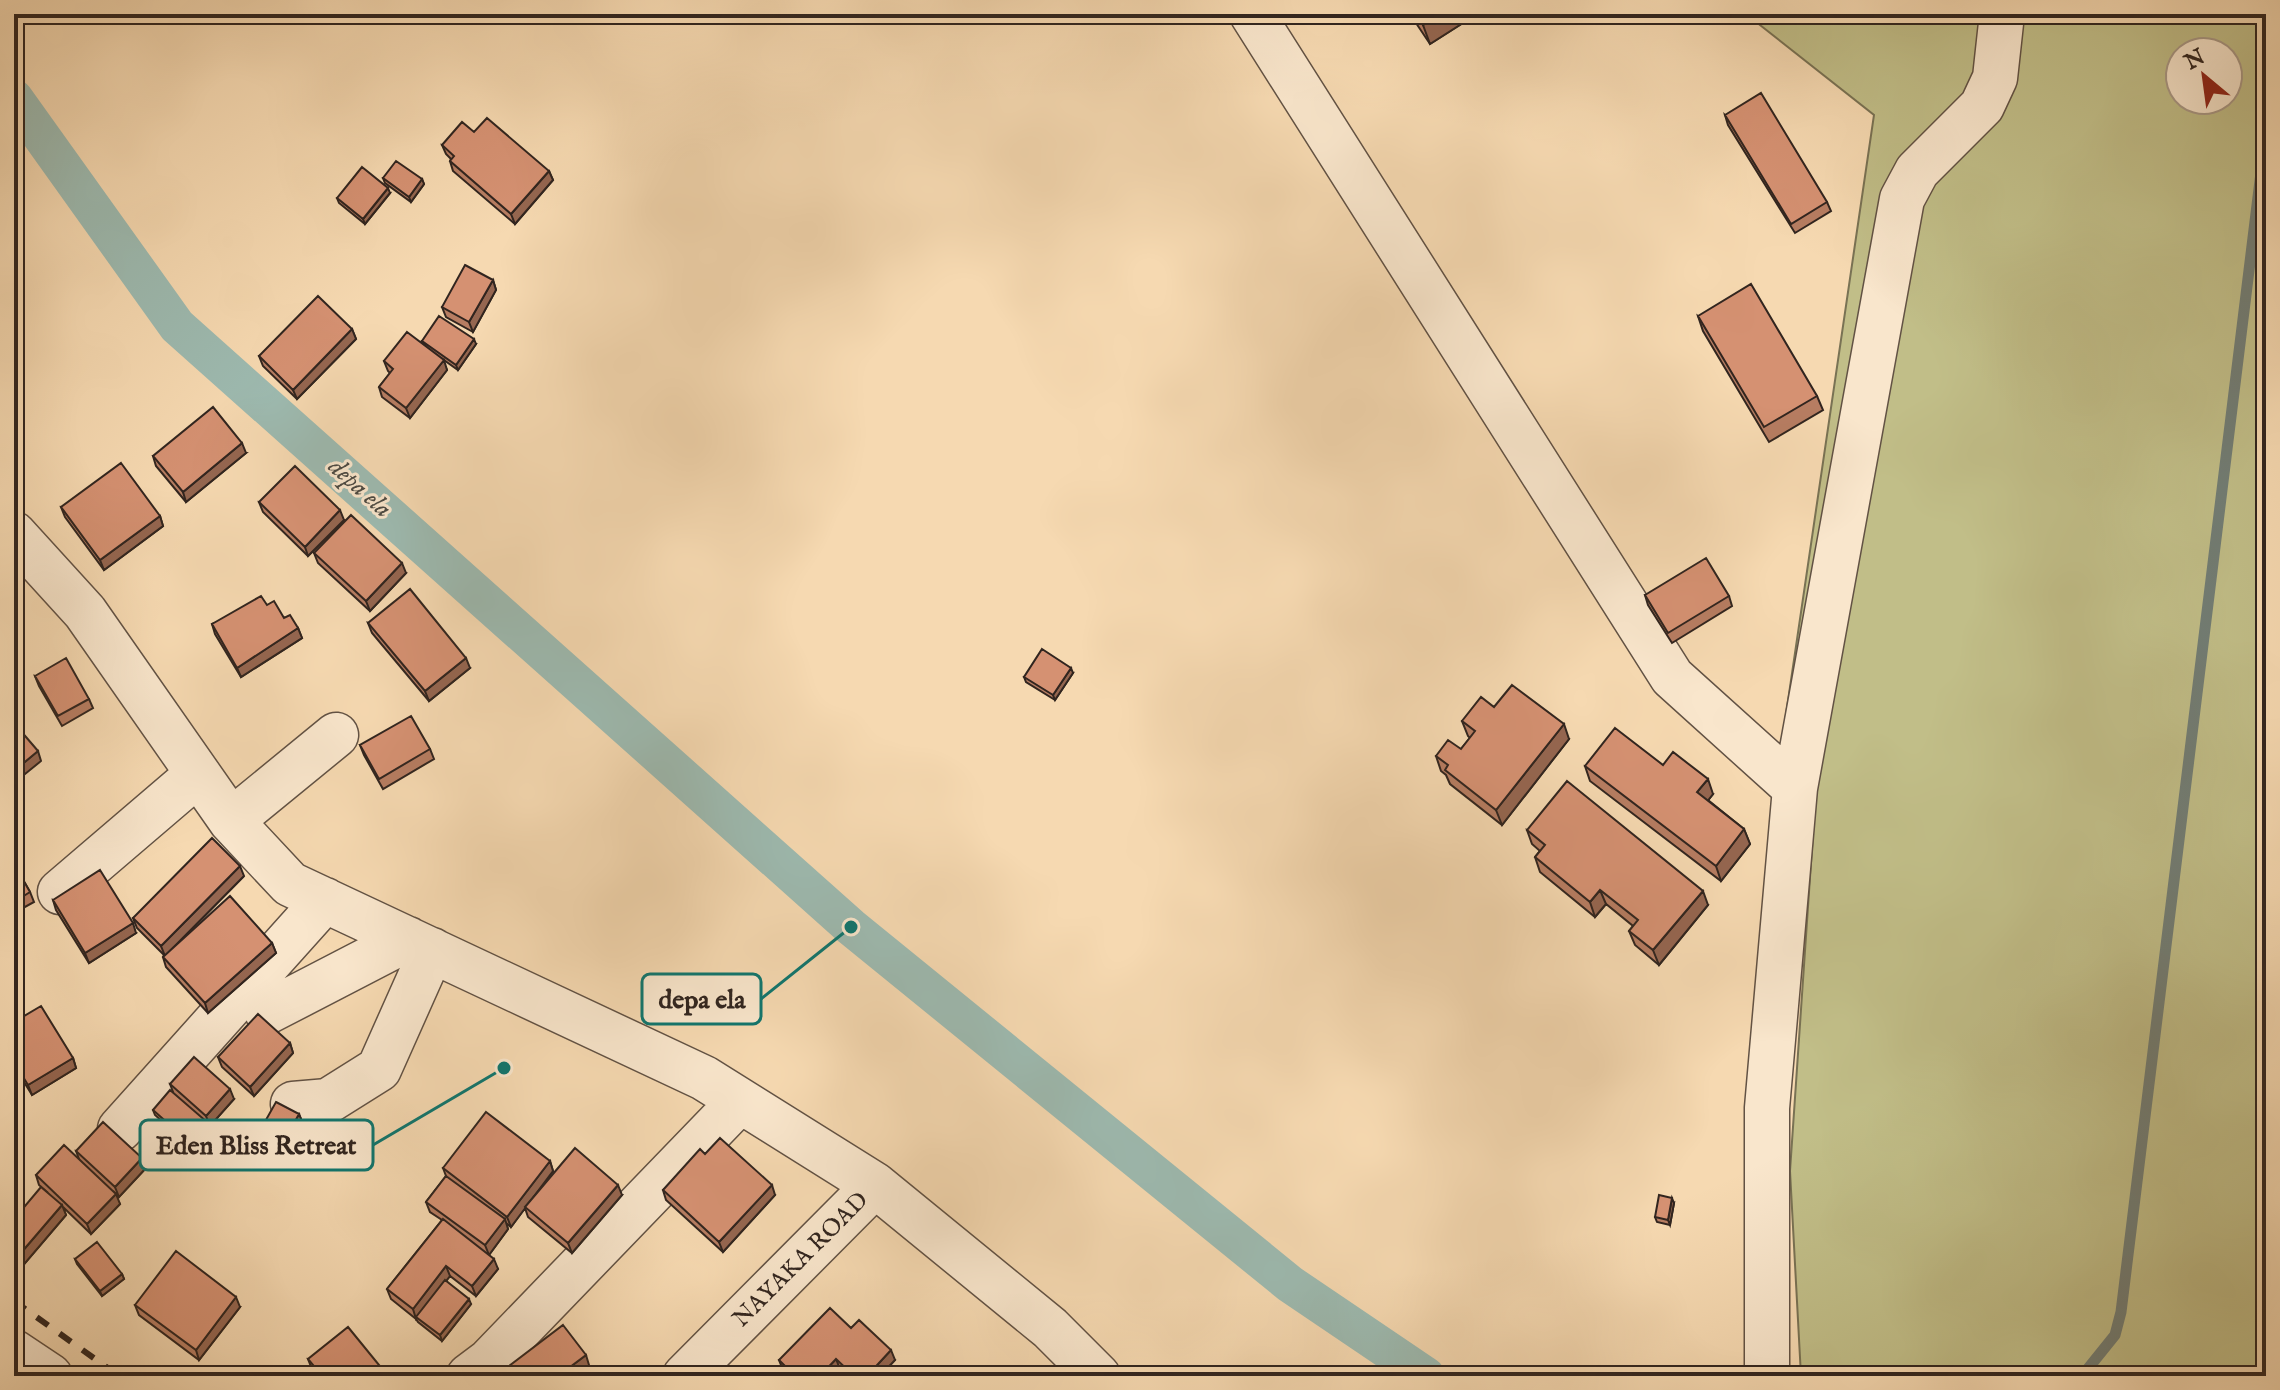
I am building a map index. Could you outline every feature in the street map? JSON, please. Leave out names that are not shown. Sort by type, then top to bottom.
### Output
[{"type":"street","points":[[1252,14],[1672,677],[1795,788]]},
{"type":"street","points":[[1767,1376],[1767,1108],[1800,744],[1902,199],[1917,171],[1982,106],[1995,78],[2002,14]]},
{"type":"street","name":"NAYAKA ROAD","points":[[14,534],[85,612],[231,821],[290,884],[704,1078],[875,1185],[685,1376]]},
{"type":"street","points":[[231,821],[336,735]]},
{"type":"street","points":[[60,892],[198,774]]},
{"type":"street","points":[[120,1129],[325,900]]},
{"type":"street","points":[[267,1012],[420,945]]},
{"type":"street","points":[[293,1104],[328,1101],[379,1069],[420,945]]},
{"type":"street","points":[[469,1376],[489,1361],[740,1101]]},
{"type":"street","points":[[875,1185],[1050,1328],[1098,1376]]},
{"type":"street","points":[[14,1352],[50,1376]]},
{"type":"shaded area","points":[[1746,14],[2266,14],[2266,1376],[1801,1376],[1790,1171],[1818,760],[1784,728],[1874,115]]},
{"type":"building","points":[[1416,14],[1440,14],[1423,25]]},
{"type":"building","points":[[1761,93],[1827,202],[1791,224],[1725,115]]},
{"type":"building","points":[[487,118],[549,171],[511,214],[450,161],[454,156],[442,145],[462,122],[474,132]]},
{"type":"building","points":[[396,161],[422,179],[409,197],[383,178]]},
{"type":"building","points":[[362,167],[388,188],[363,219],[337,198]]},
{"type":"building","points":[[465,265],[493,280],[469,322],[442,307]]},
{"type":"building","points":[[1751,284],[1817,396],[1764,427],[1698,316]]},
{"type":"building","points":[[318,296],[352,329],[293,390],[259,356]]},
{"type":"building","points":[[439,316],[474,339],[456,365],[422,341]]},
{"type":"building","points":[[407,332],[444,360],[406,408],[379,387],[393,369],[384,361]]},
{"type":"building","points":[[213,407],[242,443],[183,492],[153,456]]},
{"type":"building","points":[[121,463],[160,516],[100,560],[61,507]]},
{"type":"building","points":[[295,466],[340,510],[305,547],[259,502]]},
{"type":"building","points":[[351,515],[402,563],[366,601],[314,553]]},
{"type":"building","points":[[1706,558],[1729,596],[1668,633],[1645,595]]},
{"type":"building","points":[[410,589],[466,658],[425,691],[368,623]]},
{"type":"building","points":[[261,596],[267,605],[274,601],[284,618],[290,615],[298,628],[237,668],[212,624]]},
{"type":"building","points":[[1042,649],[1071,668],[1053,695],[1024,677]]},
{"type":"building","points":[[66,658],[89,699],[58,716],[35,676]]},
{"type":"building","points":[[1512,685],[1564,724],[1496,810],[1445,770],[1448,765],[1436,756],[1448,740],[1461,749],[1475,731],[1462,721],[1481,697],[1494,707]]},
{"type":"building","points":[[411,716],[430,749],[379,779],[360,745]]},
{"type":"building","points":[[14,723],[38,751],[14,771]]},
{"type":"building","points":[[1615,728],[1663,765],[1673,752],[1708,779],[1697,792],[1744,829],[1716,866],[1585,766]]},
{"type":"building","points":[[1567,781],[1703,891],[1653,950],[1629,931],[1638,920],[1600,890],[1590,902],[1535,857],[1545,845],[1527,830]]},
{"type":"building","points":[[212,838],[240,866],[161,946],[133,918]]},
{"type":"building","points":[[14,864],[30,892],[14,902]]},
{"type":"building","points":[[100,870],[133,923],[85,953],[53,900]]},
{"type":"building","points":[[230,896],[272,943],[205,1003],[163,957]]},
{"type":"building","points":[[41,1006],[73,1058],[28,1085],[14,1062],[14,1022]]},
{"type":"building","points":[[258,1014],[290,1043],[250,1087],[218,1057]]},
{"type":"building","points":[[194,1057],[230,1089],[206,1116],[170,1084]]},
{"type":"building","points":[[170,1090],[207,1122],[189,1142],[153,1110]]},
{"type":"building","points":[[276,1102],[299,1114],[281,1147],[258,1134]]},
{"type":"building","points":[[486,1112],[550,1161],[507,1217],[443,1168]]},
{"type":"building","points":[[103,1122],[142,1158],[115,1187],[76,1151]]},
{"type":"building","points":[[720,1138],[772,1185],[719,1242],[663,1190],[700,1149],[705,1154]]},
{"type":"building","points":[[64,1145],[116,1194],[87,1224],[36,1175]]},
{"type":"building","points":[[575,1148],[618,1185],[568,1243],[525,1207]]},
{"type":"building","points":[[446,1176],[505,1219],[485,1245],[426,1202]]},
{"type":"building","points":[[41,1187],[62,1205],[14,1261],[14,1219]]},
{"type":"building","points":[[1659,1195],[1672,1198],[1668,1220],[1655,1217]]},
{"type":"building","points":[[443,1219],[494,1259],[472,1286],[446,1266],[413,1309],[387,1289]]},
{"type":"building","points":[[97,1242],[122,1274],[100,1291],[75,1259]]},
{"type":"building","points":[[176,1251],[236,1297],[196,1350],[135,1305]]},
{"type":"building","points":[[445,1280],[469,1299],[440,1335],[416,1317]]},
{"type":"building","points":[[830,1308],[851,1328],[859,1320],[891,1350],[867,1376],[854,1376],[836,1359],[820,1376],[795,1376],[779,1360]]},
{"type":"building","points":[[563,1325],[586,1355],[558,1376],[496,1376]]},
{"type":"building","points":[[348,1327],[388,1376],[322,1376],[308,1359]]},
{"type":"building","points":[[838,1366],[848,1376],[828,1376]]},
{"type":"waterway","name":"depa ela","points":[[14,98],[177,326],[851,927],[1290,1284],[1426,1376]]},
{"type":"waterway","points":[[2082,1376],[2115,1335],[2121,1312],[2266,132]]},
{"type":"railway","points":[[14,1301],[119,1376]]},
{"type":"place","name":"depa ela","points":[[851,927]]},
{"type":"place","name":"Eden Bliss Retreat","points":[[504,1068]]}]
